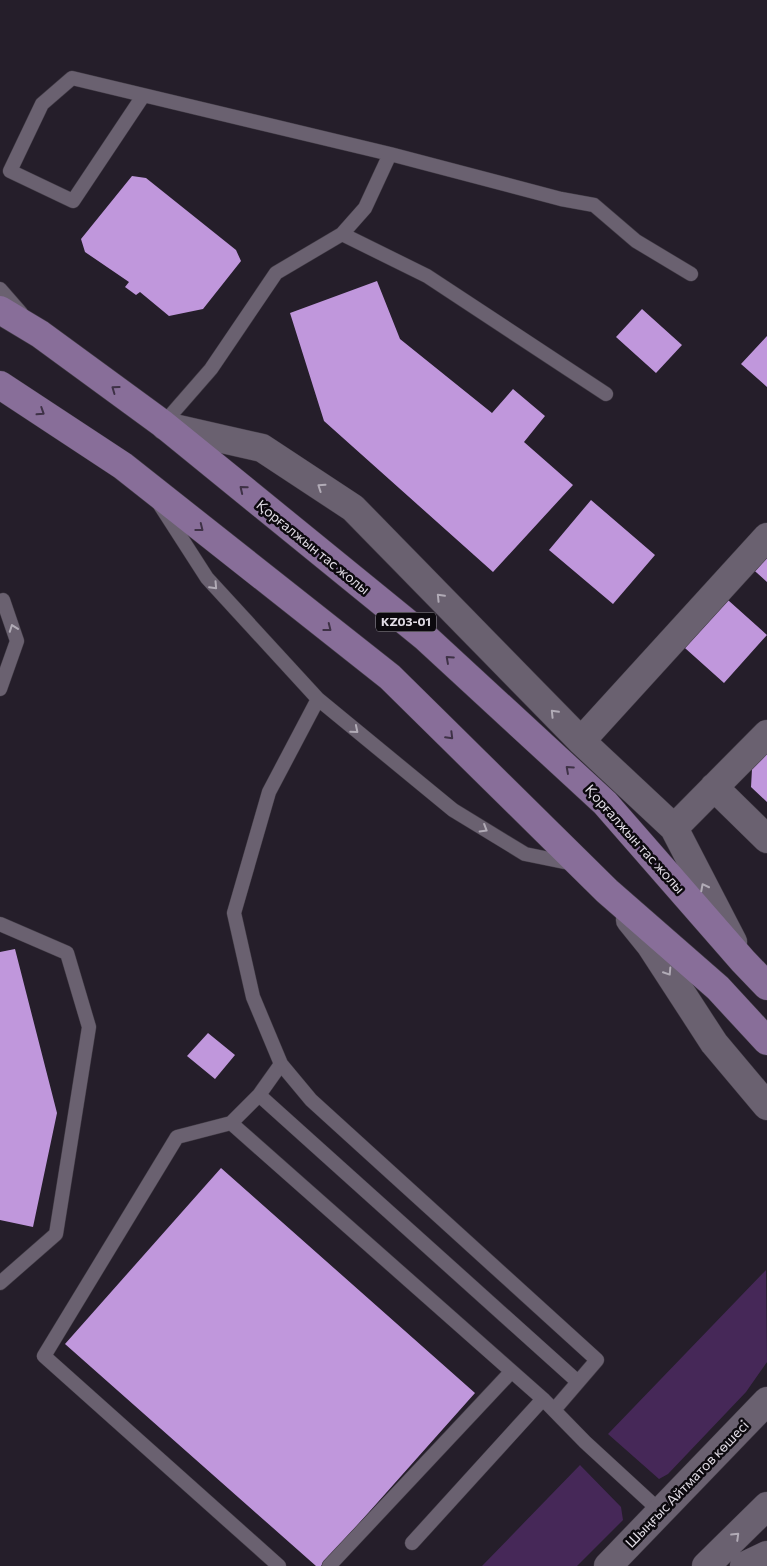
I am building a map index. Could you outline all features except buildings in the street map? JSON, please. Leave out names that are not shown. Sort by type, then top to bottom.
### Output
[{"type":"main road","name":"Қорғалжын тас жолы","points":[[0,310],[40,334],[164,425],[426,638],[606,802],[743,961],[767,986]]},
{"type":"main road","points":[[0,385],[123,466],[390,677],[607,891],[718,988],[767,1041]]},
{"type":"street","points":[[164,425],[262,448],[353,508],[581,741],[674,828],[743,961],[767,976]]},
{"type":"street","points":[[581,741],[767,537]]},
{"type":"street","points":[[674,828],[767,734]]},
{"type":"street","points":[[714,787],[767,839]]},
{"type":"street","points":[[607,891],[651,946],[714,1043],[767,1106]]},
{"type":"street","points":[[720,1449],[767,1381]]},
{"type":"street","name":"Шыңғыс Айтматов көшесі","points":[[608,1566],[767,1401]]},
{"type":"street","points":[[706,1566],[767,1506]]},
{"type":"street","points":[[744,1566],[767,1555]]},
{"type":"lane","points":[[143,96],[73,201],[10,171],[42,104],[72,78],[390,154],[561,199],[594,205],[636,241],[691,274]]},
{"type":"lane","points":[[164,425],[211,370],[276,273],[342,234],[365,208],[390,154]]},
{"type":"lane","points":[[342,234],[427,276],[606,394]]},
{"type":"lane","points":[[0,289],[40,334]]},
{"type":"lane","points":[[148,487],[207,578],[318,699],[453,810],[525,854],[580,865]]},
{"type":"lane","points":[[0,689],[17,641],[1,602]]},
{"type":"lane","points":[[318,699],[269,792],[234,912],[253,997],[281,1064],[311,1100],[597,1360],[554,1410]]},
{"type":"lane","points":[[0,924],[67,953],[89,1027],[56,1234],[0,1283]]},
{"type":"lane","points":[[279,1566],[44,1356],[177,1137],[231,1123],[259,1095],[281,1064]]},
{"type":"lane","points":[[259,1095],[578,1382]]},
{"type":"lane","points":[[231,1123],[543,1399],[585,1442],[660,1512]]},
{"type":"lane","points":[[329,1566],[511,1372]]},
{"type":"lane","points":[[412,1544],[543,1399]]},
{"type":"shaded area","points":[[766,1270],[767,1362],[746,1392],[668,1474],[659,1479],[608,1434]]},
{"type":"shaded area","points":[[580,1465],[621,1507],[623,1520],[577,1566],[482,1566]]}]
